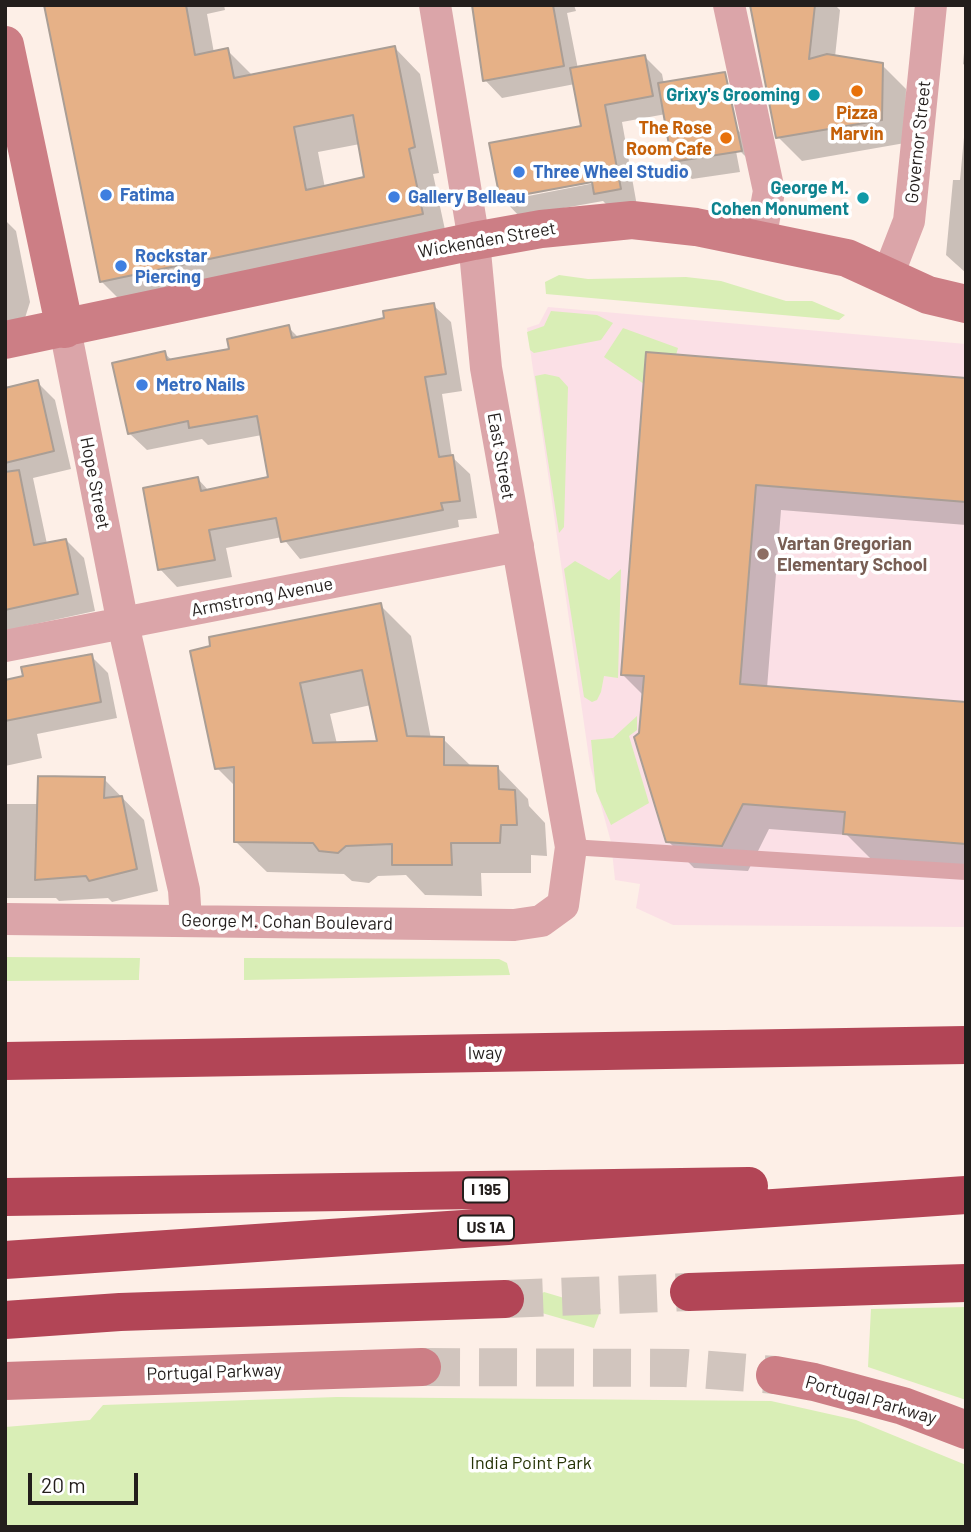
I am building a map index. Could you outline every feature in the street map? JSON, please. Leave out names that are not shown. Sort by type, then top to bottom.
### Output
[{"type":"highway","points":[[5,1038],[244,1057]]},
{"type":"highway","name":"Iway","points":[[5,1061],[966,1043]]},
{"type":"highway","name":"I 195","points":[[5,1197],[966,1182]]},
{"type":"highway","name":"US 1A","points":[[5,1260],[966,1195]]},
{"type":"highway","points":[[689,1292],[966,1283]]},
{"type":"highway","points":[[5,1320],[120,1312],[505,1299]]},
{"type":"main road","name":"Hope Street","points":[[6,50],[65,329]]},
{"type":"main road","name":"Wickenden Street","points":[[5,340],[474,241],[541,229],[632,220],[696,227],[847,258],[928,295],[966,304]]},
{"type":"main road","name":"Portugal Parkway","points":[[5,1381],[422,1367]]},
{"type":"main road","name":"Portugal Parkway","points":[[775,1375],[868,1396],[966,1430]]},
{"type":"street","name":"East Street","points":[[435,5],[474,241],[485,368],[570,847],[563,905]]},
{"type":"street","points":[[729,5],[769,191],[760,240]]},
{"type":"street","name":"Governor Street","points":[[888,275],[909,221],[931,5]]},
{"type":"street","name":"Hope Street","points":[[65,329],[123,624],[184,890],[186,920]]},
{"type":"street","name":"Armstrong Avenue","points":[[5,646],[518,546]]},
{"type":"street","name":"George M. Cohan Boulevard","points":[[5,919],[514,925],[541,920],[563,905]]},
{"type":"lane","points":[[570,847],[966,872]]},
{"type":"shaded area","name":"Vartan Gregorian Elementary School","points":[[548,307],[966,344],[966,927],[673,925],[636,908],[640,884],[615,880],[611,842],[590,765],[527,328],[539,324]]},
{"type":"green space","points":[[559,275],[588,279],[686,277],[721,281],[786,301],[812,301],[845,315],[839,320],[546,294],[545,282]]},
{"type":"green space","points":[[551,311],[597,315],[613,323],[601,340],[534,353],[530,350],[527,332],[544,326]]},
{"type":"green space","points":[[623,328],[678,348],[676,355],[644,384],[604,357]]},
{"type":"green space","points":[[545,374],[559,377],[568,387],[564,527],[559,533],[535,376]]},
{"type":"green space","points":[[575,561],[609,580],[621,569],[618,678],[604,676],[601,692],[597,700],[592,702],[584,697],[564,569]]},
{"type":"green space","points":[[637,716],[637,730],[629,736],[649,803],[611,825],[596,791],[591,740],[613,738]]},
{"type":"green space","points":[[5,957],[140,958],[139,980],[5,981]]},
{"type":"green space","points":[[244,958],[499,959],[507,963],[510,975],[244,980]]},
{"type":"green space","points":[[544,1292],[601,1309],[594,1328],[535,1311],[534,1299]]},
{"type":"green space","points":[[966,1307],[966,1400],[868,1367],[871,1309]]},
{"type":"green space","name":"India Point Park","points":[[337,1397],[771,1401],[856,1420],[966,1465],[966,1527],[5,1527],[5,1427],[90,1420],[103,1405]]},
{"type":"building","points":[[44,5],[186,5],[195,55],[228,48],[234,78],[395,46],[415,147],[409,149],[423,214],[100,282]],"holes":[[[353,115],[364,177],[306,190],[294,127]]]},
{"type":"building","points":[[472,5],[553,5],[564,66],[483,81]]},
{"type":"building","points":[[750,5],[815,5],[809,59],[827,54],[883,63],[882,120],[776,138]]},
{"type":"building","points":[[645,55],[653,96],[605,105],[621,189],[594,194],[592,182],[500,199],[489,143],[581,126],[570,68]]},
{"type":"building","points":[[725,72],[742,151],[672,162],[658,83]]},
{"type":"building","points":[[434,303],[446,374],[425,377],[439,457],[453,455],[460,501],[441,503],[443,510],[281,542],[276,518],[209,530],[215,560],[158,570],[143,488],[198,477],[201,491],[268,477],[257,416],[189,428],[188,421],[128,434],[112,363],[165,351],[167,360],[229,349],[227,339],[289,325],[292,338],[384,318],[383,311]]},
{"type":"building","points":[[646,352],[966,378],[966,502],[756,485],[740,684],[966,702],[966,844],[843,834],[845,812],[743,804],[722,846],[666,842],[634,737],[639,733],[644,676],[621,675]]},
{"type":"building","points":[[38,380],[54,451],[5,463],[5,388]]},
{"type":"building","points":[[19,470],[34,545],[66,539],[78,594],[5,610],[5,472]]},
{"type":"building","points":[[381,603],[407,736],[444,737],[444,765],[498,766],[499,789],[515,790],[517,825],[501,825],[500,843],[451,843],[452,865],[392,865],[392,844],[346,846],[338,853],[319,851],[313,843],[234,842],[234,767],[215,769],[190,651],[210,646],[209,637]],"holes":[[[362,670],[377,741],[313,743],[300,683]]]},
{"type":"building","points":[[92,654],[101,702],[5,721],[5,680],[23,676],[21,667]]},
{"type":"building","points":[[38,776],[105,777],[104,798],[122,796],[137,869],[89,881],[86,876],[35,880]]},
{"type":"tunnel","points":[[505,1299],[689,1292]]},
{"type":"tunnel","points":[[422,1367],[685,1368],[775,1375]]},
{"type":"place","name":"Pizza Marvin","points":[[857,91]]},
{"type":"place","name":"Grixy's Grooming","points":[[814,95]]},
{"type":"place","name":"The Rose Room Cafe","points":[[726,138]]},
{"type":"place","name":"Three Wheel Studio","points":[[519,172]]},
{"type":"place","name":"Fatima","points":[[106,195]]},
{"type":"place","name":"Gallery Belleau","points":[[394,197]]},
{"type":"place","name":"George M. Cohen Monument","points":[[863,198]]},
{"type":"place","name":"Rockstar Piercing","points":[[121,266]]},
{"type":"place","name":"Metro Nails","points":[[142,385]]},
{"type":"place","name":"Vartan Gregorian Elementary School","points":[[763,554]]}]
